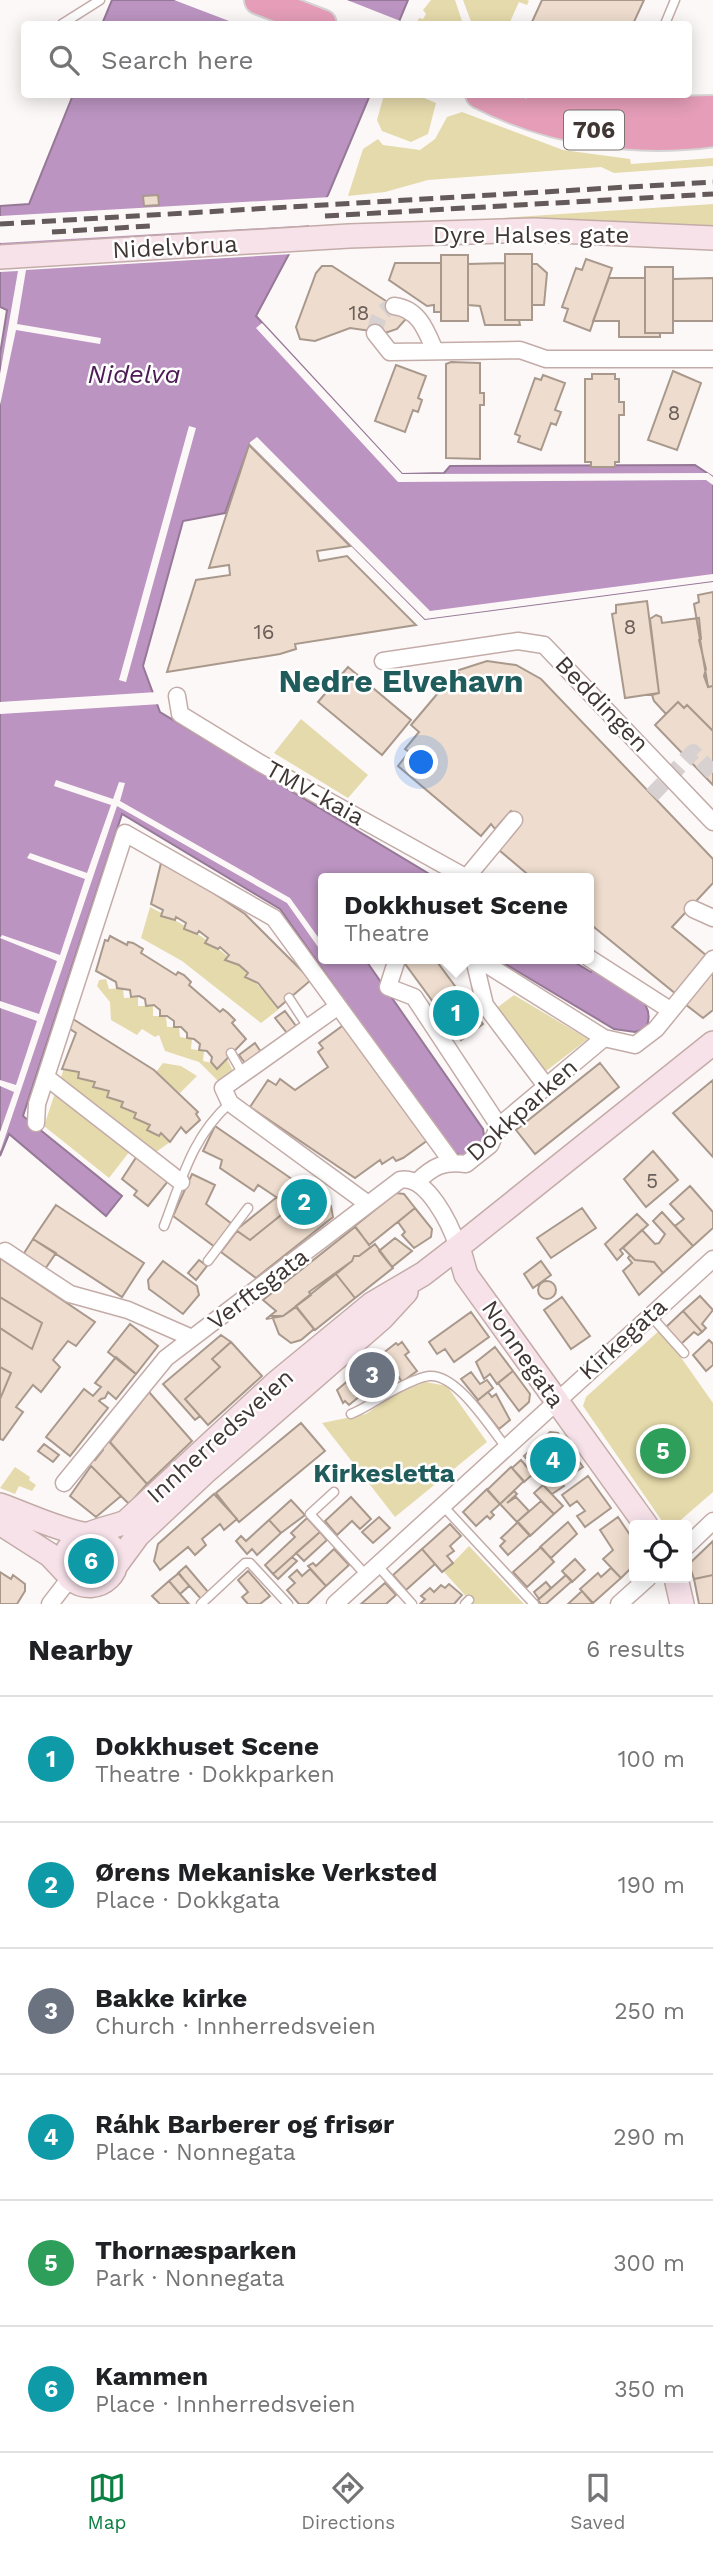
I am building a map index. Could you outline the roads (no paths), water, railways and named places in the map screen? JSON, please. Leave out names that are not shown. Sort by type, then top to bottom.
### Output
[{"type":"highway","points":[[259,0],[314,21]]},
{"type":"highway","name":"706","points":[[489,98],[526,114],[598,131],[668,137],[713,132]]},
{"type":"highway","name":"706","points":[[559,98],[627,112],[713,110]]},
{"type":"main road","name":"Dyre Halses gate","points":[[349,236],[535,230],[713,238]]},
{"type":"main road","name":"Nidelvbrua","points":[[0,257],[349,236]]},
{"type":"main road","name":"Innherredsveien","points":[[87,1535],[126,1521],[276,1383],[372,1304],[422,1274],[458,1247],[713,1043]]},
{"type":"main road","name":"Nonnegata","points":[[458,1247],[466,1275],[642,1520]]},
{"type":"main road","name":"Innherredsveien","points":[[116,1565],[138,1535],[185,1490],[382,1318],[422,1274]]},
{"type":"main road","points":[[0,1505],[56,1528],[87,1535],[109,1544],[116,1556],[116,1565],[109,1578],[98,1586],[89,1587],[68,1575],[50,1555],[0,1524]]},
{"type":"main road","points":[[68,1575],[64,1556],[69,1546],[87,1535]]},
{"type":"main road","points":[[677,1583],[682,1604]]},
{"type":"street","points":[[394,306],[404,307],[417,316],[435,351]]},
{"type":"street","points":[[375,333],[390,352],[520,350],[546,359],[713,359]]},
{"type":"street","name":"Beddingen","points":[[383,661],[518,641],[544,645],[713,822]]},
{"type":"street","name":"TMV-kaia","points":[[177,696],[180,714],[260,763],[457,873]]},
{"type":"street","points":[[470,873],[513,820]]},
{"type":"street","points":[[36,1123],[37,1104],[125,833],[274,918],[452,1162]]},
{"type":"street","points":[[693,909],[713,918]]},
{"type":"street","points":[[484,964],[604,1038],[635,1045],[656,1029],[713,959]]},
{"type":"street","points":[[594,961],[670,1010]]},
{"type":"street","points":[[395,964],[388,987],[414,997],[499,1126]]},
{"type":"street","points":[[477,964],[485,1005],[546,1086]]},
{"type":"street","points":[[337,1007],[223,1088],[230,1103],[368,1204]]},
{"type":"street","name":"Dokkparken","points":[[417,1182],[432,1166],[452,1162],[466,1164],[490,1145],[499,1126],[604,1038]]},
{"type":"street","points":[[46,1077],[181,1182]]},
{"type":"street","name":"Verftsgata","points":[[64,1483],[166,1358],[400,1180],[409,1178],[417,1182]]},
{"type":"street","points":[[417,1182],[450,1222],[458,1247]]},
{"type":"street","points":[[5,1251],[71,1294],[128,1310],[192,1338]]},
{"type":"street","name":"Kirkegata","points":[[335,1604],[555,1400],[713,1259]]},
{"type":"street","points":[[692,1541],[713,1521]]},
{"type":"street","points":[[50,1604],[68,1575]]},
{"type":"street","points":[[619,1604],[642,1583]]},
{"type":"lane","points":[[67,21],[100,0]]},
{"type":"lane","points":[[666,21],[675,0]]},
{"type":"lane","points":[[289,998],[308,1027]]},
{"type":"lane","points":[[231,1053],[243,1074]]},
{"type":"lane","points":[[164,1226],[190,1156],[207,1125],[230,1103]]},
{"type":"lane","points":[[208,1261],[248,1208]]},
{"type":"lane","points":[[650,1315],[684,1353]]},
{"type":"lane","points":[[351,1414],[398,1388],[429,1376],[438,1377],[447,1381],[470,1401],[506,1447]]},
{"type":"lane","points":[[334,1492],[310,1514],[412,1604]]},
{"type":"lane","points":[[443,1506],[534,1604]]},
{"type":"lane","points":[[201,1604],[245,1563],[255,1566],[288,1604]]},
{"type":"water","points":[[112,0],[408,0],[399,21],[103,21]]},
{"type":"water","name":"Nidelva","points":[[72,98],[369,98],[328,195],[289,254],[256,316],[402,474],[444,473],[450,466],[695,465],[713,477],[713,581],[425,619],[250,443],[225,513],[183,521],[143,666],[160,712],[428,873],[318,873],[318,963],[280,909],[122,814],[23,1116],[122,1196],[106,1216],[9,1134],[0,1156],[0,354],[7,310],[0,307],[0,206],[29,204]]},
{"type":"water","name":"Nidelva","points":[[319,964],[368,964],[483,1129],[485,1142],[463,1157],[449,1149]]},
{"type":"water","points":[[505,964],[577,964],[591,972],[594,968],[623,984],[641,999],[649,1017],[646,1028],[635,1032],[614,1029]]},
{"type":"tunnel","points":[[375,333],[380,316],[394,306]]},
{"type":"tunnel","points":[[652,795],[693,752],[713,773]]},
{"type":"railway","points":[[0,224],[713,182]]},
{"type":"railway","points":[[325,216],[713,194]]},
{"type":"railway","points":[[52,232],[150,226]]},
{"type":"place","name":"Dokkhuset Scene","points":[[456,1013]]},
{"type":"place","name":"Ørens Mekaniske Verksted","points":[[304,1202]]},
{"type":"place","name":"Bakke kirke","points":[[372,1375]]},
{"type":"place","name":"Thornæsparken","points":[[663,1451]]},
{"type":"place","name":"Ráhk Barberer og frisør","points":[[553,1460]]},
{"type":"place","name":"Kammen","points":[[91,1561]]},
{"type":"district","name":"Nedre Elvehavn","points":[[401,681]]},
{"type":"district","name":"Kirkesletta","points":[[384,1473]]}]
